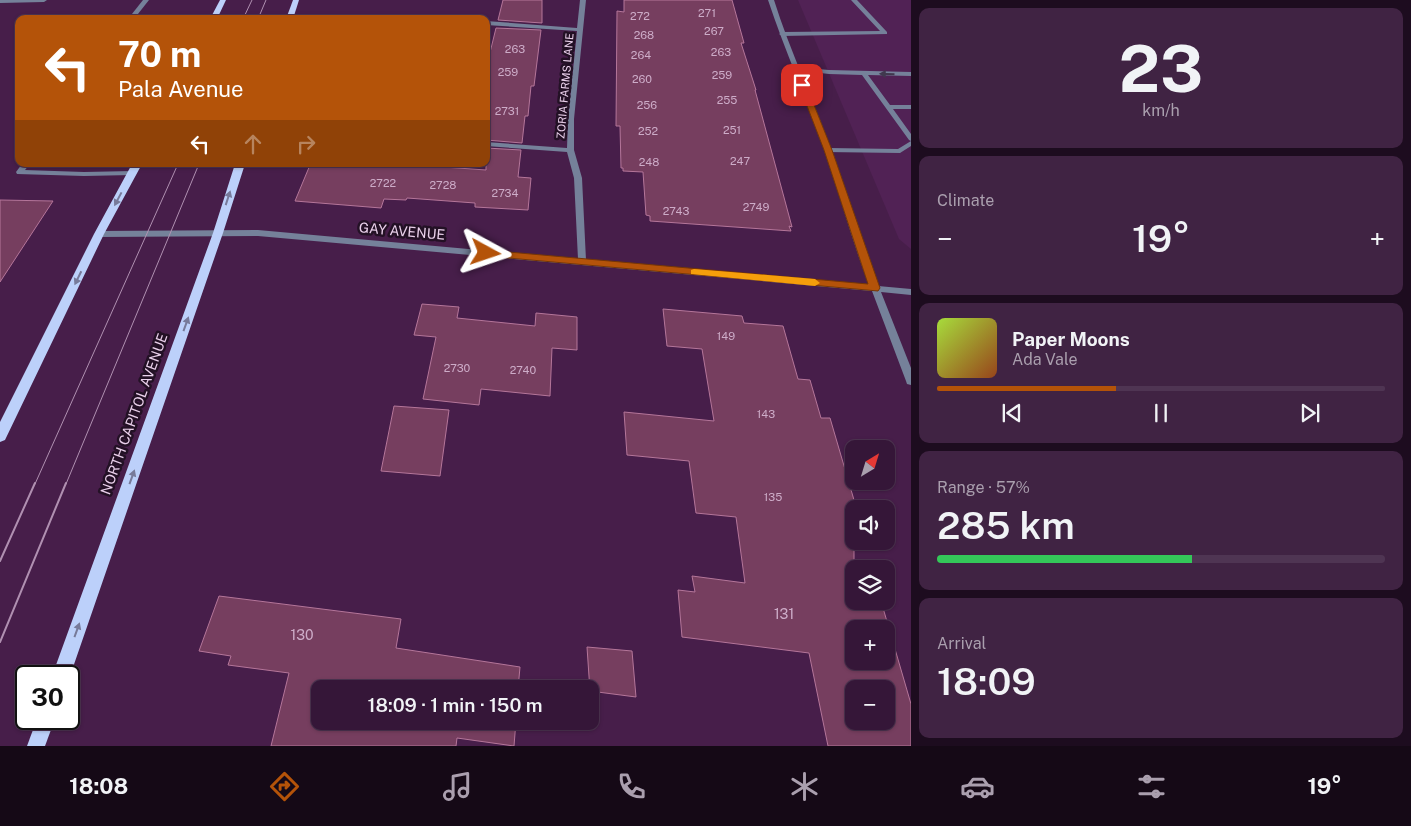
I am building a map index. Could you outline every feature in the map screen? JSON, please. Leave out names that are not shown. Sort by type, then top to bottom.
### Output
[{"type":"main road","points":[[215,15],[223,0]]},
{"type":"main road","points":[[290,15],[296,0]]},
{"type":"main road","name":"NORTH CAPITOL AVENUE","points":[[65,665],[218,233],[239,167]]},
{"type":"main road","points":[[0,436],[99,234],[135,168]]},
{"type":"main road","points":[[36,746],[42,730]]},
{"type":"street","points":[[0,1],[44,0]]},
{"type":"street","points":[[134,15],[146,0]]},
{"type":"street","name":"ZORIA FARMS LANE","points":[[582,262],[578,178],[570,150],[571,119],[583,0]]},
{"type":"street","points":[[771,0],[782,34],[828,150],[875,288],[911,381]]},
{"type":"street","points":[[782,34],[885,33],[854,0]]},
{"type":"street","points":[[490,23],[580,30]]},
{"type":"street","points":[[796,69],[824,72],[911,74]]},
{"type":"street","points":[[828,150],[857,152],[900,151],[911,141],[864,73]]},
{"type":"street","points":[[888,106],[911,107]]},
{"type":"street","points":[[490,144],[570,150]]},
{"type":"street","points":[[24,167],[20,172],[84,174],[135,168]]},
{"type":"street","name":"GAY AVENUE","points":[[99,234],[258,232],[911,292]]},
{"type":"shaded area","points":[[798,0],[911,0],[911,249],[899,239]]},
{"type":"building","points":[[503,0],[542,0],[542,23],[498,20]]},
{"type":"building","points":[[624,0],[732,0],[744,43],[741,43],[756,90],[792,227],[789,226],[791,231],[650,221],[650,216],[646,215],[643,172],[623,171],[623,168],[621,168],[620,126],[616,126],[617,11],[624,12]]},
{"type":"building","points":[[496,28],[541,30],[534,86],[531,86],[528,116],[525,116],[522,143],[490,140],[490,53]]},
{"type":"building","points":[[490,148],[521,150],[518,177],[531,178],[528,210],[475,207],[475,203],[407,198],[406,200],[384,199],[381,208],[295,201],[309,167],[444,167],[486,170],[486,167],[490,167]]},
{"type":"building","points":[[0,200],[53,201],[0,282]]},
{"type":"building","points":[[422,304],[459,307],[457,318],[535,326],[536,313],[577,317],[577,350],[552,348],[550,396],[481,389],[479,405],[423,399],[436,337],[414,335]]},
{"type":"building","points":[[663,309],[742,316],[744,323],[783,326],[798,379],[810,380],[821,418],[830,418],[845,469],[845,490],[851,490],[854,500],[845,500],[845,550],[854,550],[854,560],[845,560],[845,610],[884,610],[887,620],[845,620],[845,670],[895,670],[895,649],[911,704],[911,746],[828,746],[809,653],[682,637],[678,590],[695,592],[692,576],[745,583],[736,517],[696,513],[689,461],[627,455],[624,412],[714,421],[702,349],[667,346]]},
{"type":"building","points":[[394,406],[449,410],[440,476],[381,471]]},
{"type":"building","points":[[219,596],[401,619],[396,648],[520,667],[519,680],[311,680],[311,730],[515,730],[514,746],[457,738],[456,746],[271,746],[289,673],[228,665],[231,656],[199,651]]},
{"type":"building","points":[[587,647],[632,651],[636,697],[599,692],[599,680],[589,680]]},
{"type":"tram line","points":[[245,15],[252,0]]},
{"type":"tram line","points":[[260,15],[266,0]]},
{"type":"tram line","points":[[35,484],[177,167]]},
{"type":"tram line","points":[[66,484],[198,167]]},
{"type":"tram line","points":[[0,561],[35,483]]},
{"type":"tram line","points":[[0,642],[66,483]]},
{"type":"slow traffic","points":[[694,272],[815,283]]},
{"type":"route","points":[[486,253],[875,288],[863,258],[828,150],[802,85]]}]
